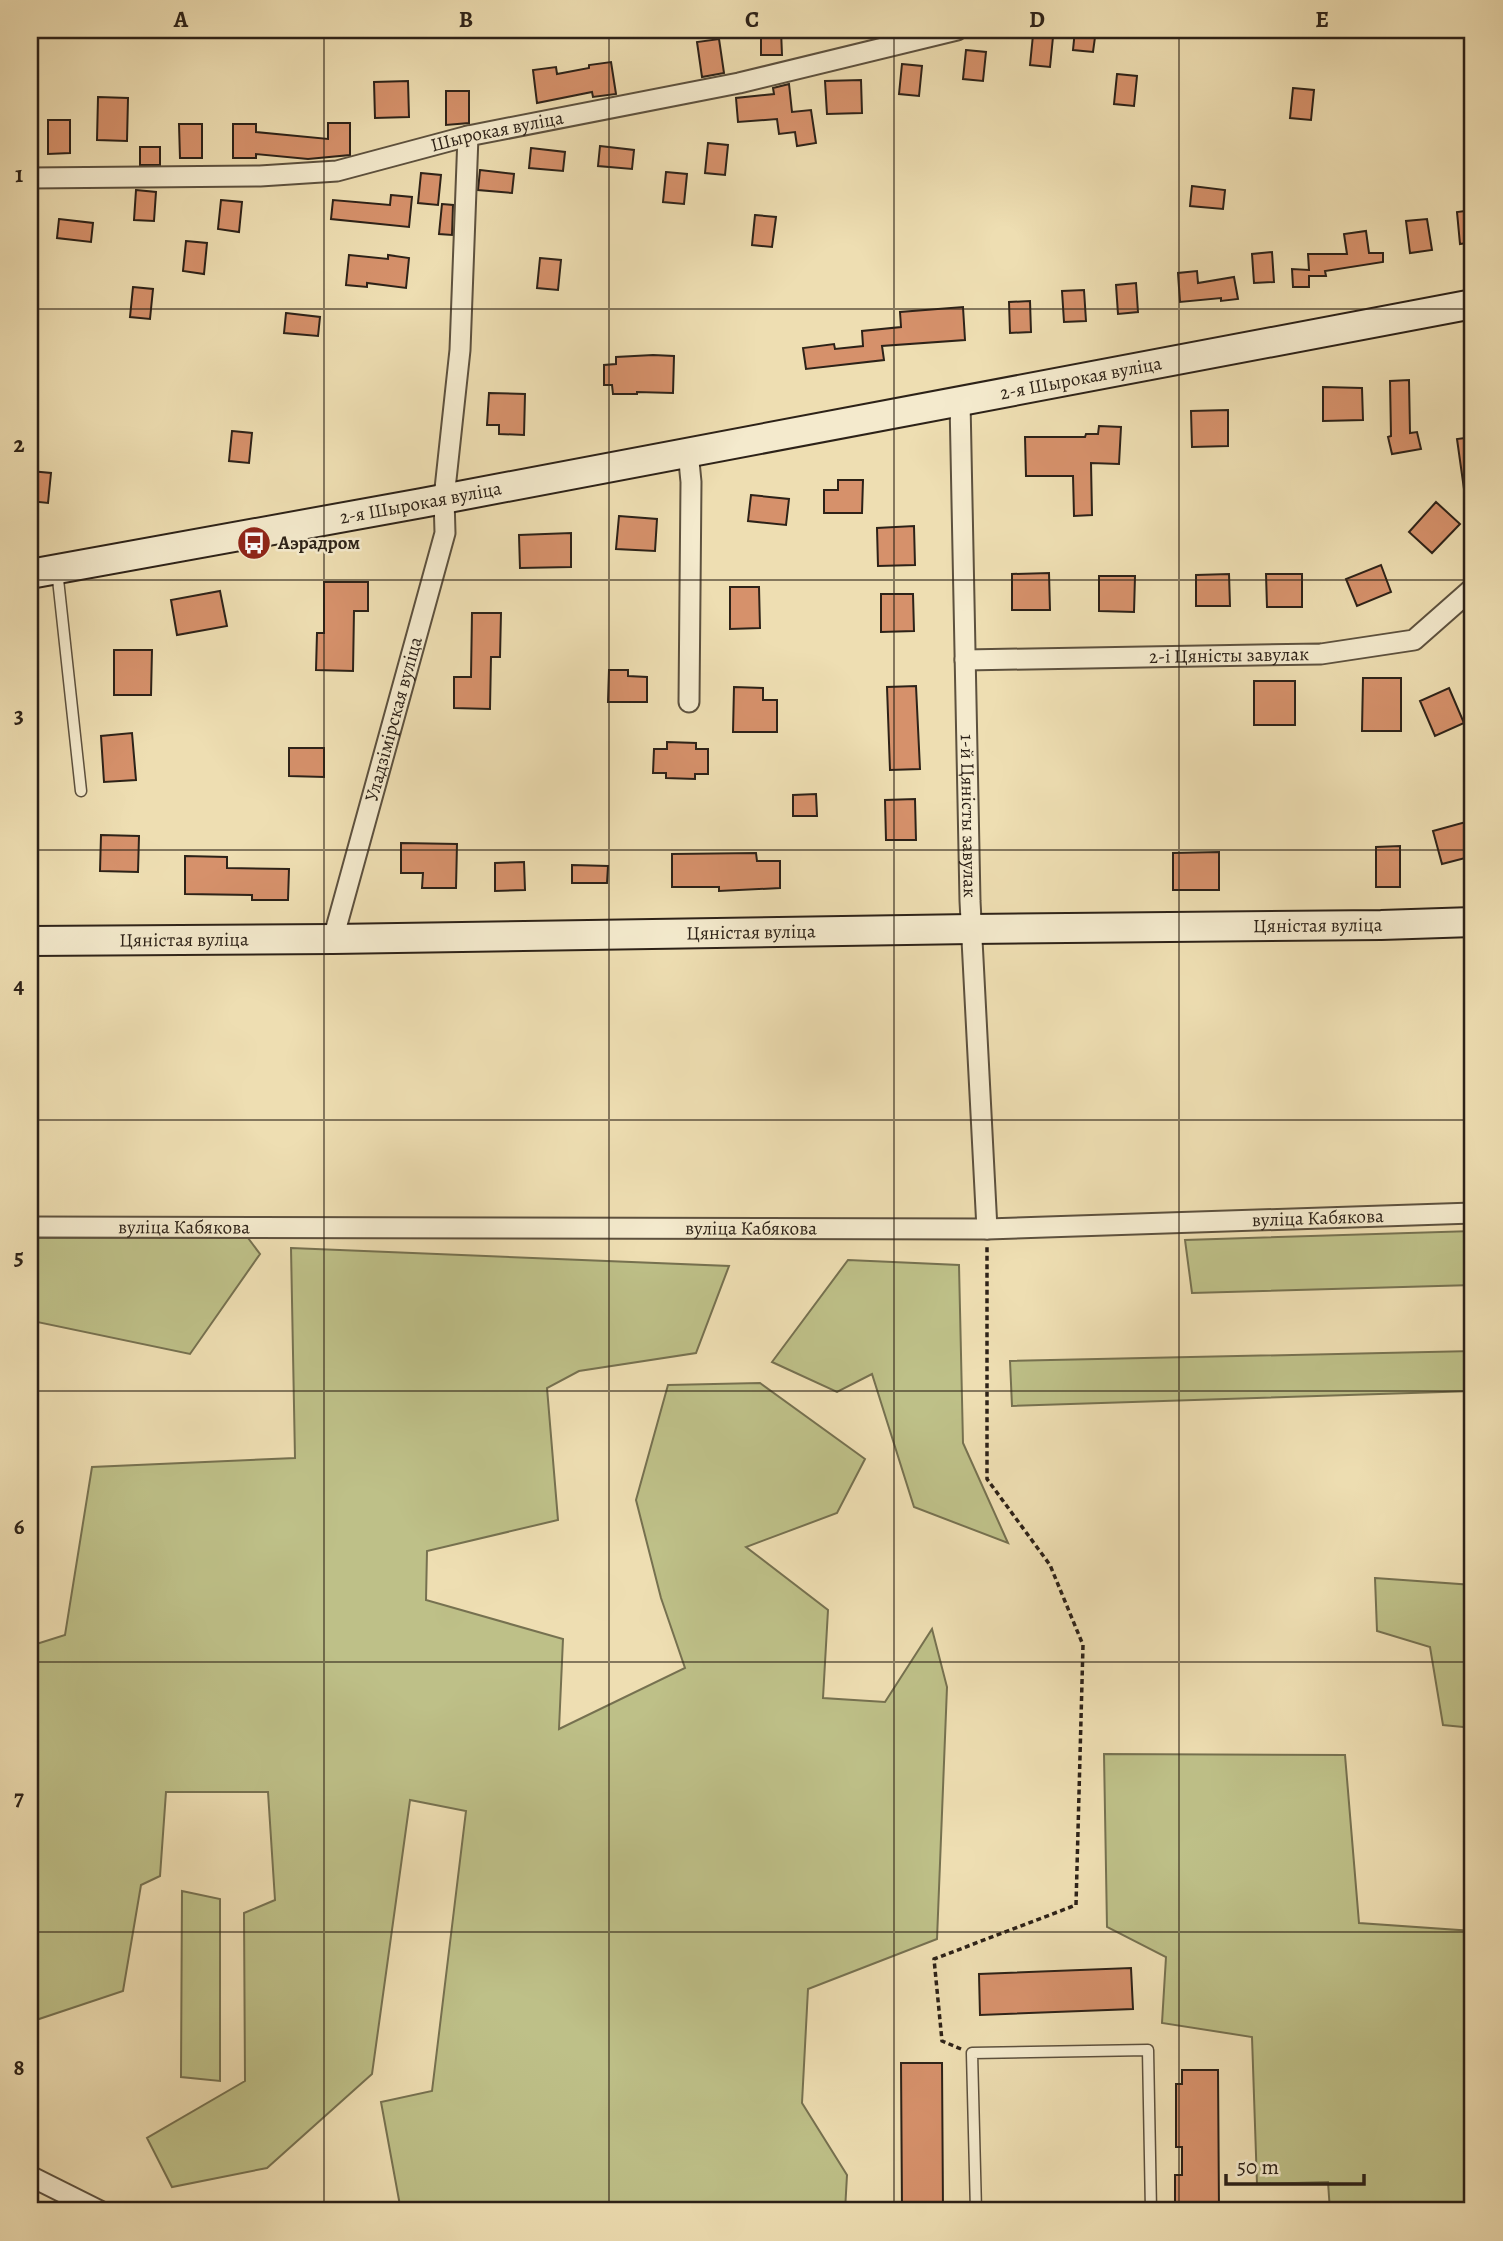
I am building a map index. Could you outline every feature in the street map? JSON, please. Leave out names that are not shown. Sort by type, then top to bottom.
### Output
[{"type":"street","name":"Шырокая вуліца","points":[[30,178],[260,176],[337,171],[468,136],[739,83],[957,30]]},
{"type":"street","name":"Уладзімірская вуліца","points":[[333,939],[445,533],[444,498],[460,350],[468,136]]},
{"type":"street","name":"2-я Шырокая вуліца","points":[[43,572],[1473,304]]},
{"type":"street","name":"1-й Цяністы завулак","points":[[960,401],[971,929],[987,1229]]},
{"type":"street","points":[[688,451],[691,482],[690,702]]},
{"type":"street","name":"2-і Цяністы завулак","points":[[965,660],[1321,654],[1413,640],[1473,588]]},
{"type":"street","name":"Цяністая вуліца","points":[[30,941],[1473,922]]},
{"type":"street","name":"вуліца Кабякова","points":[[30,1227],[987,1229],[1473,1213]]},
{"type":"street","points":[[30,2176],[100,2211]]},
{"type":"lane","points":[[43,572],[81,791]]},
{"type":"lane","points":[[976,2211],[972,2053],[1148,2050],[1151,2211]]},
{"type":"path","points":[[972,2053],[942,2041],[934,1959],[1076,1905],[1083,1645],[1050,1564],[987,1479],[987,1229]]},
{"type":"green space","points":[[1473,1231],[1473,1285],[1192,1293],[1185,1240]]},
{"type":"green space","points":[[30,1238],[248,1238],[260,1254],[190,1354],[37,1322],[30,1301]]},
{"type":"green space","points":[[291,1248],[729,1266],[696,1353],[579,1371],[547,1388],[558,1520],[427,1551],[426,1600],[563,1639],[559,1729],[685,1668],[661,1598],[636,1500],[668,1385],[760,1383],[865,1459],[837,1513],[746,1547],[828,1610],[823,1698],[885,1702],[932,1629],[947,1687],[937,1939],[808,1989],[802,2103],[847,2175],[845,2211],[401,2211],[381,2102],[432,2091],[466,1811],[410,1800],[372,2074],[267,2168],[172,2187],[147,2138],[245,2081],[244,1913],[275,1900],[268,1792],[166,1792],[160,1876],[141,1885],[123,1991],[30,2022],[30,1646],[65,1635],[92,1467],[295,1458]]},
{"type":"green space","points":[[848,1260],[959,1265],[963,1443],[1008,1543],[914,1507],[872,1374],[837,1392],[772,1362]]},
{"type":"green space","points":[[1473,1351],[1473,1391],[1012,1406],[1010,1361]]},
{"type":"green space","points":[[1375,1578],[1473,1585],[1473,1728],[1443,1725],[1430,1647],[1377,1631]]},
{"type":"green space","points":[[1104,1754],[1345,1755],[1359,1923],[1473,1931],[1473,2211],[1330,2211],[1328,2182],[1257,2184],[1252,2037],[1162,2023],[1166,1957],[1107,1927]]},
{"type":"green space","points":[[182,1891],[220,1899],[220,2081],[181,2077]]},
{"type":"building","points":[[761,30],[781,30],[782,55],[761,55]]},
{"type":"building","points":[[1075,30],[1096,30],[1093,52],[1073,50]]},
{"type":"building","points":[[1033,35],[1053,37],[1050,67],[1030,65]]},
{"type":"building","points":[[719,39],[724,73],[702,77],[697,42]]},
{"type":"building","points":[[966,50],[986,52],[983,81],[963,79]]},
{"type":"building","points":[[611,62],[616,94],[593,97],[592,92],[537,103],[533,70],[556,67],[557,74]]},
{"type":"building","points":[[902,64],[922,66],[919,96],[899,94]]},
{"type":"building","points":[[1117,74],[1137,76],[1134,106],[1114,104]]},
{"type":"building","points":[[861,80],[862,113],[827,114],[825,81]]},
{"type":"building","points":[[408,81],[409,117],[375,118],[374,82]]},
{"type":"building","points":[[789,84],[792,112],[811,110],[816,143],[797,146],[795,132],[779,134],[777,119],[738,122],[736,98],[774,94],[773,88]]},
{"type":"building","points":[[1293,88],[1314,90],[1311,120],[1290,118]]},
{"type":"building","points":[[446,91],[469,91],[469,123],[446,125]]},
{"type":"building","points":[[98,97],[128,98],[127,141],[97,140]]},
{"type":"building","points":[[48,120],[70,120],[70,153],[48,154]]},
{"type":"building","points":[[328,123],[350,123],[350,155],[308,159],[256,154],[256,158],[233,158],[233,124],[256,124],[256,132],[328,139]]},
{"type":"building","points":[[179,124],[202,124],[202,158],[180,158]]},
{"type":"building","points":[[708,143],[728,145],[725,175],[705,173]]},
{"type":"building","points":[[600,146],[634,150],[632,169],[598,166]]},
{"type":"building","points":[[140,147],[160,147],[160,165],[140,165]]},
{"type":"building","points":[[531,148],[565,152],[563,171],[529,168]]},
{"type":"building","points":[[480,170],[514,174],[512,193],[478,190]]},
{"type":"building","points":[[666,172],[687,174],[684,204],[663,202]]},
{"type":"building","points":[[421,173],[441,175],[438,205],[418,203]]},
{"type":"building","points":[[1192,186],[1225,190],[1223,209],[1190,206]]},
{"type":"building","points":[[136,190],[156,192],[154,221],[134,220]]},
{"type":"building","points":[[391,195],[412,197],[409,227],[331,219],[333,200],[390,205]]},
{"type":"building","points":[[221,200],[242,202],[239,232],[218,229]]},
{"type":"building","points":[[442,204],[453,205],[452,235],[439,234]]},
{"type":"building","points":[[1473,210],[1473,242],[1460,244],[1457,212]]},
{"type":"building","points":[[755,215],[776,217],[772,247],[752,245]]},
{"type":"building","points":[[59,219],[93,223],[91,242],[57,238]]},
{"type":"building","points":[[1427,219],[1432,250],[1410,253],[1406,221]]},
{"type":"building","points":[[1366,231],[1369,253],[1383,253],[1383,262],[1325,271],[1326,276],[1309,276],[1309,287],[1293,287],[1292,269],[1309,270],[1308,254],[1347,254],[1344,234]]},
{"type":"building","points":[[186,241],[207,243],[204,274],[183,271]]},
{"type":"building","points":[[1272,252],[1274,282],[1254,283],[1252,254]]},
{"type":"building","points":[[349,255],[409,258],[406,288],[367,283],[367,287],[346,285]]},
{"type":"building","points":[[540,258],[561,260],[558,290],[537,288]]},
{"type":"building","points":[[1197,271],[1198,283],[1234,277],[1238,299],[1180,302],[1178,273]]},
{"type":"building","points":[[1136,283],[1138,312],[1118,314],[1116,285]]},
{"type":"building","points":[[133,287],[153,289],[150,319],[130,317]]},
{"type":"building","points":[[1084,290],[1086,321],[1064,322],[1062,291]]},
{"type":"building","points":[[1030,301],[1031,332],[1010,333],[1009,302]]},
{"type":"building","points":[[963,307],[965,340],[882,346],[884,360],[806,369],[803,348],[834,344],[835,349],[863,346],[862,331],[901,327],[900,312]]},
{"type":"building","points":[[286,313],[320,317],[318,336],[284,333]]},
{"type":"building","points":[[674,356],[673,393],[613,394],[612,385],[604,385],[604,365],[616,364],[616,357]]},
{"type":"building","points":[[1409,380],[1410,433],[1417,432],[1421,449],[1392,454],[1388,437],[1391,436],[1390,381]]},
{"type":"building","points":[[1323,387],[1362,388],[1363,420],[1323,421]]},
{"type":"building","points":[[489,393],[525,394],[524,435],[499,434],[499,425],[487,425]]},
{"type":"building","points":[[1228,410],[1228,446],[1192,447],[1191,411]]},
{"type":"building","points":[[1099,426],[1121,427],[1119,464],[1091,463],[1092,515],[1074,516],[1073,476],[1026,476],[1025,437],[1085,437],[1086,434],[1098,434]]},
{"type":"building","points":[[232,431],[252,433],[249,463],[229,461]]},
{"type":"building","points":[[1473,437],[1473,489],[1464,489],[1457,439]]},
{"type":"building","points":[[30,471],[51,473],[48,503],[30,501]]},
{"type":"building","points":[[838,480],[863,480],[862,513],[824,513],[824,490],[838,490]]},
{"type":"building","points":[[751,495],[789,499],[786,525],[748,521]]},
{"type":"building","points":[[1436,502],[1460,524],[1432,553],[1409,532]]},
{"type":"building","points":[[619,516],[657,519],[655,551],[616,549]]},
{"type":"building","points":[[914,526],[915,565],[878,566],[877,528]]},
{"type":"building","points":[[571,533],[571,567],[520,568],[519,535]]},
{"type":"building","points":[[1381,565],[1391,592],[1357,606],[1346,579]]},
{"type":"building","points":[[1049,573],[1050,610],[1012,610],[1012,574]]},
{"type":"building","points":[[1229,574],[1230,606],[1196,606],[1196,575]]},
{"type":"building","points":[[1266,574],[1302,574],[1302,607],[1267,607]]},
{"type":"building","points":[[1099,576],[1135,576],[1134,612],[1099,611]]},
{"type":"building","points":[[324,582],[368,582],[368,611],[354,611],[353,671],[316,670],[317,633],[324,633]]},
{"type":"building","points":[[730,587],[759,587],[760,628],[730,629]]},
{"type":"building","points":[[220,591],[227,626],[177,635],[171,600]]},
{"type":"building","points":[[881,594],[913,594],[914,631],[881,632]]},
{"type":"building","points":[[472,613],[501,613],[500,657],[491,657],[490,709],[454,708],[454,677],[471,677]]},
{"type":"building","points":[[114,650],[152,650],[151,695],[114,695]]},
{"type":"building","points":[[609,670],[628,670],[628,676],[647,677],[647,702],[608,702]]},
{"type":"building","points":[[1363,678],[1401,678],[1401,731],[1362,731]]},
{"type":"building","points":[[1254,681],[1295,681],[1295,725],[1254,725]]},
{"type":"building","points":[[916,686],[920,769],[890,770],[887,687]]},
{"type":"building","points":[[734,687],[763,688],[763,700],[777,700],[777,732],[733,732]]},
{"type":"building","points":[[1449,688],[1464,723],[1435,736],[1420,701]]},
{"type":"building","points":[[132,733],[136,780],[104,782],[101,736]]},
{"type":"building","points":[[667,742],[696,743],[696,749],[708,749],[708,774],[695,774],[695,779],[666,778],[666,773],[653,773],[654,749],[667,749]]},
{"type":"building","points":[[289,748],[324,748],[324,777],[289,776]]},
{"type":"building","points":[[816,794],[817,816],[793,816],[793,795]]},
{"type":"building","points":[[915,799],[916,840],[886,840],[885,800]]},
{"type":"building","points":[[1473,820],[1473,856],[1442,864],[1433,831]]},
{"type":"building","points":[[101,835],[139,836],[138,872],[100,871]]},
{"type":"building","points":[[401,843],[457,844],[456,888],[422,888],[423,873],[401,873]]},
{"type":"building","points":[[1400,846],[1400,887],[1376,887],[1376,847]]},
{"type":"building","points":[[1219,852],[1219,890],[1173,890],[1173,853]]},
{"type":"building","points":[[756,853],[757,861],[780,861],[780,888],[719,891],[719,887],[672,887],[672,854]]},
{"type":"building","points":[[185,856],[227,857],[227,868],[289,869],[288,900],[252,900],[252,895],[185,894]]},
{"type":"building","points":[[524,862],[525,890],[495,891],[495,863]]},
{"type":"building","points":[[572,865],[608,866],[607,883],[572,883]]},
{"type":"building","points":[[1131,1968],[1133,2009],[980,2015],[979,1974]]},
{"type":"building","points":[[901,2063],[942,2063],[943,2211],[902,2211]]},
{"type":"building","points":[[1182,2070],[1218,2070],[1219,2211],[1182,2211],[1182,2208],[1175,2208],[1175,2175],[1182,2175],[1182,2147],[1176,2147],[1176,2084],[1182,2084]]},
{"type":"place","name":"Аэрадром","points":[[254,543]]}]
